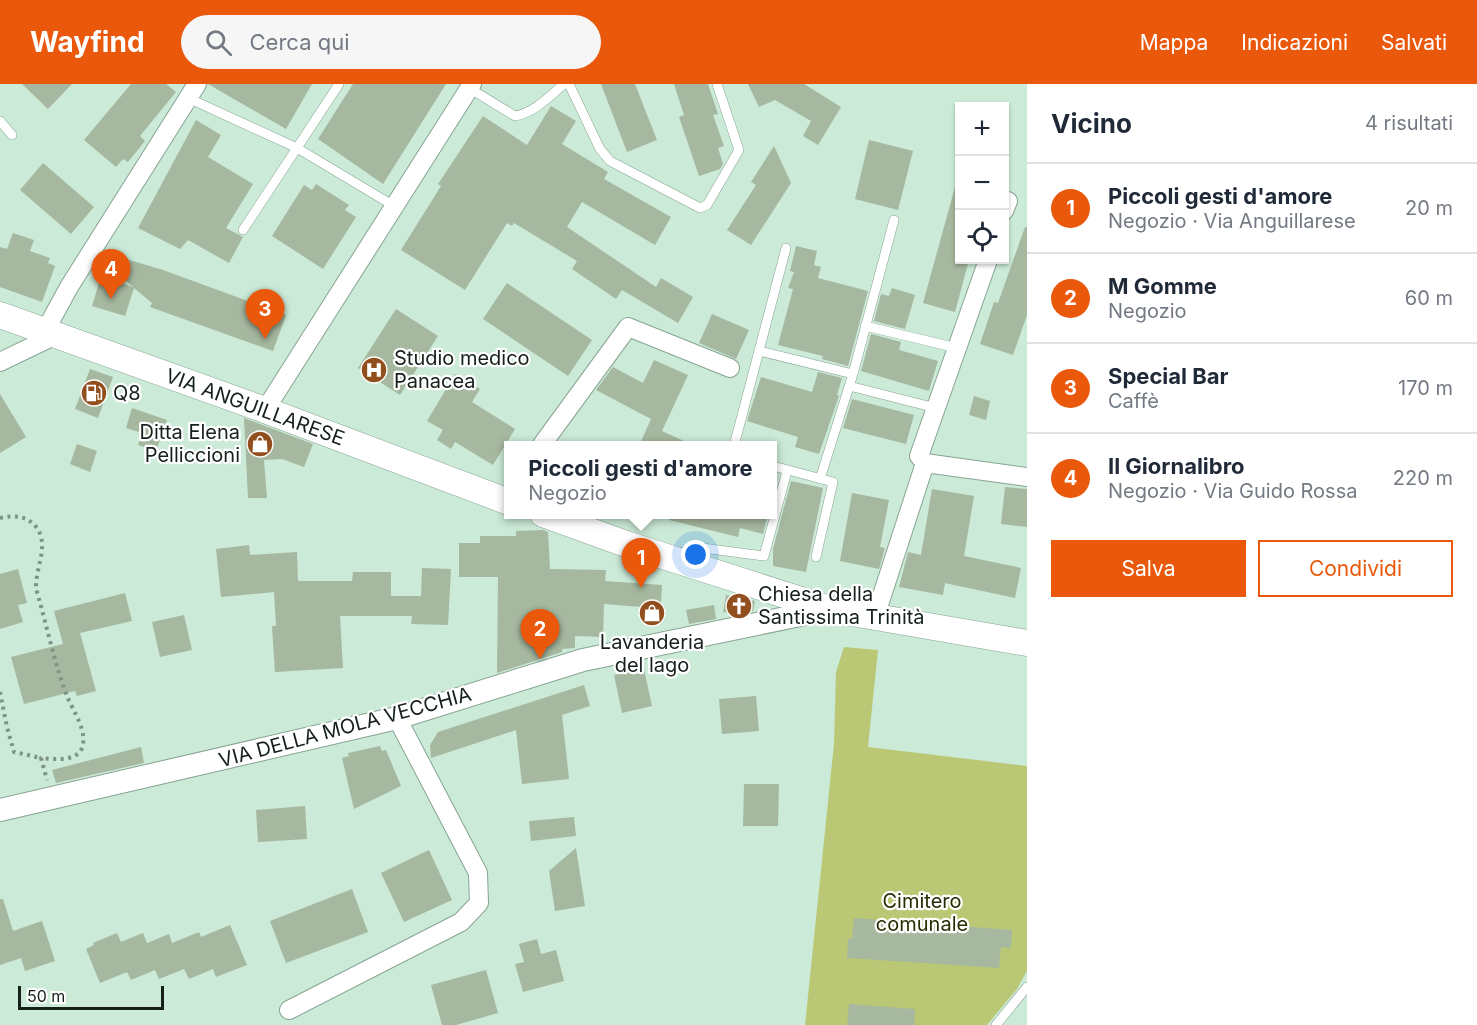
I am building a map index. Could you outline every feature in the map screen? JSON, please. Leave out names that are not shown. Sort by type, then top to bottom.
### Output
[{"type":"main road","name":"VIA ANGUILLARESE","points":[[0,315],[504,496]]},
{"type":"main road","points":[[557,519],[829,609],[1027,643]]},
{"type":"street","points":[[265,410],[469,85]]},
{"type":"street","points":[[0,362],[51,333],[81,267],[193,91]]},
{"type":"street","points":[[987,264],[919,456],[925,463],[1027,477]]},
{"type":"street","points":[[545,441],[628,327],[730,368]]},
{"type":"street","points":[[875,617],[925,463]]},
{"type":"street","name":"VIA DELLA MOLA VECCHIA","points":[[0,810],[397,718],[583,660],[829,609]]},
{"type":"street","points":[[288,1010],[461,922],[479,903],[478,873],[397,718]]},
{"type":"lane","points":[[243,230],[339,84]]},
{"type":"lane","points":[[469,85],[515,116],[523,115],[534,109],[564,84]]},
{"type":"lane","points":[[569,84],[600,149],[610,161],[704,208],[739,150],[717,84]]},
{"type":"lane","points":[[193,91],[297,148],[394,206]]},
{"type":"lane","points":[[0,121],[12,135]]},
{"type":"lane","points":[[820,479],[853,374],[894,220]]},
{"type":"lane","points":[[735,441],[786,248]]},
{"type":"lane","points":[[866,326],[957,348]]},
{"type":"lane","points":[[759,351],[853,374]]},
{"type":"lane","points":[[849,386],[936,408]]},
{"type":"lane","points":[[777,467],[833,482],[816,556]]},
{"type":"lane","points":[[777,510],[788,471]]},
{"type":"lane","points":[[670,558],[695,547],[764,556],[774,519]]},
{"type":"lane","points":[[996,1025],[1027,987]]},
{"type":"path","points":[[0,518],[15,515],[26,519],[36,527],[41,538],[42,548],[36,587],[67,696],[82,734],[83,746],[79,753],[65,759],[41,758],[14,752],[0,692]]},
{"type":"path","points":[[41,758],[52,799]]},
{"type":"green space","name":"Cimitero comunale","points":[[844,647],[878,650],[868,747],[1027,766],[1027,971],[1017,989],[987,1025],[805,1025],[834,744],[836,672]]},
{"type":"building","points":[[22,84],[72,84],[48,109]]},
{"type":"building","points":[[131,84],[166,84],[176,92],[140,136],[145,141],[128,162],[123,159],[116,167],[84,140]]},
{"type":"building","points":[[208,84],[312,84],[286,129]]},
{"type":"building","points":[[353,84],[446,84],[383,184],[318,139]]},
{"type":"building","points":[[601,84],[635,84],[657,140],[627,152]]},
{"type":"building","points":[[674,84],[708,84],[718,114],[713,115],[724,146],[718,148],[723,164],[720,169],[699,176],[679,117],[684,115]]},
{"type":"building","points":[[748,84],[804,84],[841,107],[818,145],[803,136],[811,121],[775,100],[759,107]]},
{"type":"building","points":[[551,106],[576,121],[562,144],[608,172],[604,179],[671,217],[655,245],[582,202],[567,227],[656,287],[661,278],[693,297],[678,323],[622,290],[616,299],[572,269],[577,261],[514,223],[512,226],[507,223],[465,290],[401,250],[441,186],[438,184],[483,116],[527,145]]},
{"type":"building","points":[[196,120],[221,135],[208,157],[253,184],[226,228],[243,237],[229,263],[188,240],[180,249],[138,228]]},
{"type":"building","points":[[869,140],[913,151],[898,210],[855,199]]},
{"type":"building","points":[[774,146],[791,183],[751,245],[727,230],[756,185],[751,182]]},
{"type":"building","points":[[43,163],[94,207],[71,234],[20,190]]},
{"type":"building","points":[[316,184],[349,205],[345,210],[356,217],[323,269],[272,236],[304,185],[312,190]]},
{"type":"building","points":[[955,187],[955,264],[968,264],[955,312],[923,303]]},
{"type":"building","points":[[1025,227],[1027,227],[1027,315],[1013,355],[980,344],[994,302],[998,303]]},
{"type":"building","points":[[13,233],[34,240],[30,251],[50,258],[48,263],[55,266],[42,302],[0,287],[0,247],[7,249]]},
{"type":"building","points":[[796,246],[817,251],[814,265],[821,267],[818,278],[868,291],[848,366],[822,359],[823,356],[778,345],[793,289],[788,288],[794,272],[790,271]]},
{"type":"building","points":[[116,256],[163,270],[286,315],[273,351],[150,307],[152,303],[134,288],[125,316],[92,306],[101,276],[133,287],[112,269]]},
{"type":"building","points":[[507,283],[592,340],[568,376],[483,319]]},
{"type":"building","points":[[892,288],[915,295],[905,329],[874,321],[881,294],[889,296]]},
{"type":"building","points":[[396,309],[438,336],[400,395],[358,368]]},
{"type":"building","points":[[712,314],[749,330],[736,359],[699,343]]},
{"type":"building","points":[[871,334],[901,342],[899,350],[938,361],[929,391],[861,371]]},
{"type":"building","points":[[654,360],[688,375],[662,431],[684,441],[641,441],[651,419],[596,390],[613,367],[643,383]]},
{"type":"building","name":"Q8","points":[[90,369],[113,377],[98,418],[75,409]]},
{"type":"building","points":[[818,372],[842,378],[837,395],[839,396],[819,454],[795,447],[798,437],[747,421],[761,377],[812,392]]},
{"type":"building","points":[[455,374],[480,389],[472,402],[515,429],[508,441],[504,441],[504,447],[493,465],[455,442],[451,449],[437,440],[443,430],[427,421]]},
{"type":"building","points":[[0,394],[26,437],[0,453]]},
{"type":"building","points":[[974,396],[990,401],[986,420],[969,415]]},
{"type":"building","points":[[852,399],[914,415],[906,444],[843,428]]},
{"type":"building","points":[[132,408],[167,420],[156,451],[138,445],[142,433],[126,428]]},
{"type":"building","points":[[244,418],[313,444],[304,467],[282,459],[264,460],[267,498],[248,498]]},
{"type":"building","points":[[77,444],[97,451],[90,472],[70,464]]},
{"type":"building","points":[[791,481],[823,488],[806,572],[773,566],[773,549]]},
{"type":"building","points":[[1005,487],[1027,489],[1027,527],[1001,524]]},
{"type":"building","points":[[932,489],[974,496],[964,556],[1021,568],[1015,598],[945,583],[943,595],[899,587],[908,552],[921,555]]},
{"type":"building","points":[[852,493],[889,500],[880,547],[885,548],[879,569],[840,561]]},
{"type":"building","points":[[767,519],[763,534],[740,528],[738,537],[669,520]]},
{"type":"building","points":[[543,530],[548,532],[550,569],[606,570],[605,581],[662,585],[660,621],[640,619],[642,607],[604,604],[603,637],[575,636],[575,648],[562,649],[562,652],[497,673],[498,577],[459,577],[459,543],[480,543],[480,536],[516,536],[516,531]]},
{"type":"building","points":[[249,545],[250,555],[297,552],[298,581],[352,581],[353,572],[391,572],[391,596],[421,596],[422,568],[451,569],[448,625],[411,624],[412,616],[340,616],[343,668],[275,672],[272,626],[276,626],[274,592],[221,597],[216,549]]},
{"type":"building","points":[[18,569],[27,603],[18,605],[23,622],[0,629],[0,574]]},
{"type":"building","points":[[125,593],[132,621],[80,633],[96,691],[77,696],[75,691],[24,704],[11,657],[63,644],[54,611]]},
{"type":"building","name":"Chiesa della Santissima Trinità","points":[[726,595],[755,601],[753,611],[736,614],[723,612]]},
{"type":"building","points":[[714,605],[716,619],[689,624],[686,610]]},
{"type":"building","points":[[184,615],[192,650],[160,657],[152,622]]},
{"type":"building","points":[[644,669],[652,706],[622,713],[614,675]]},
{"type":"building","points":[[584,685],[590,706],[562,715],[569,779],[522,784],[516,730],[431,758],[430,745],[438,732]]},
{"type":"building","points":[[756,696],[759,731],[722,734],[719,699]]},
{"type":"building","points":[[380,746],[382,751],[386,750],[401,786],[354,809],[342,758],[349,756],[348,753]]},
{"type":"building","points":[[141,747],[144,763],[56,783],[52,770]]},
{"type":"building","points":[[744,784],[779,784],[778,826],[743,826]]},
{"type":"building","points":[[305,806],[307,839],[258,842],[256,810]]},
{"type":"building","points":[[574,817],[576,836],[531,841],[529,821]]},
{"type":"building","points":[[576,848],[585,906],[555,911],[549,871]]},
{"type":"building","points":[[429,850],[452,900],[404,922],[381,873]]},
{"type":"building","points":[[352,889],[368,932],[286,963],[270,921]]},
{"type":"building","points":[[0,899],[3,899],[13,931],[42,921],[55,961],[25,971],[21,958],[0,965]]},
{"type":"building","points":[[854,918],[1012,930],[1011,948],[1001,947],[999,968],[847,958],[848,939],[852,939]]},
{"type":"building","points":[[230,925],[247,965],[216,977],[213,969],[189,979],[184,969],[159,979],[155,970],[131,980],[127,972],[100,983],[86,949],[94,945],[93,943],[117,933],[121,942],[143,933],[147,943],[169,934],[172,943],[199,932],[201,937]]},
{"type":"building","points":[[537,939],[541,954],[556,950],[564,981],[523,992],[515,964],[524,962],[519,944]]},
{"type":"building","points":[[486,970],[498,1013],[456,1025],[442,1025],[431,985]]},
{"type":"building","points":[[849,1004],[915,1009],[914,1025],[847,1025]]},
{"type":"place","name":"Il Giornalibro","points":[[111,299]]},
{"type":"place","name":"Special Bar","points":[[265,339]]},
{"type":"place","name":"Studio medico Panacea","points":[[374,370]]},
{"type":"place","name":"Q8","points":[[94,393]]},
{"type":"place","name":"Ditta Elena Pelliccioni","points":[[260,444]]},
{"type":"place","name":"Piccoli gesti d'amore","points":[[641,588]]},
{"type":"place","name":"Chiesa della Santissima Trinità","points":[[739,606]]},
{"type":"place","name":"Lavanderia del lago","points":[[652,613]]},
{"type":"place","name":"M Gomme","points":[[540,659]]}]
